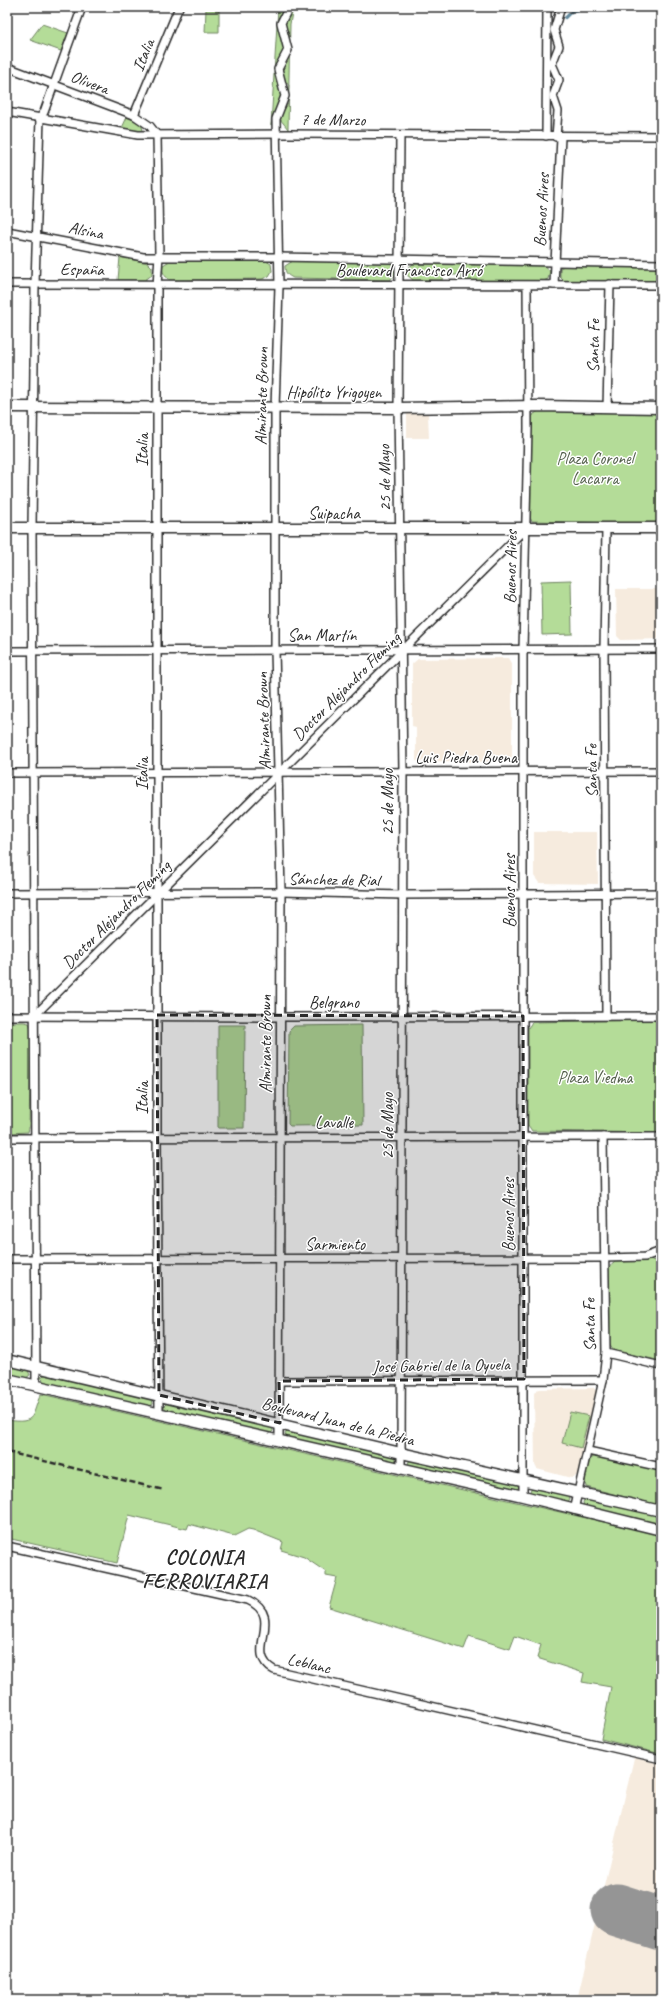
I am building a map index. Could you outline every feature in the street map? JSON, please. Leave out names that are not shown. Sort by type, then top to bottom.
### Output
[{"type":"main road","name":"Hipólito Yrigoyen","points":[[7,407],[398,408],[527,406],[661,408]]},
{"type":"main road","name":"Suipacha","points":[[7,528],[661,528]]},
{"type":"main road","name":"Boulevard Juan de la Piedra","points":[[7,1360],[280,1423],[401,1453],[661,1511]]},
{"type":"main road","name":"Boulevard Juan de la Piedra","points":[[7,1379],[401,1470],[524,1496],[574,1510],[661,1530]]},
{"type":"street","points":[[36,1386],[34,1260],[32,651],[34,284],[40,118],[44,112],[82,7]]},
{"type":"street","name":"Italia","points":[[134,115],[179,7]]},
{"type":"street","name":"Almirante Brown","points":[[279,1442],[279,1017],[281,892],[275,650],[275,408],[279,286],[276,116],[285,96],[279,78],[278,69],[288,50],[281,23],[288,7]]},
{"type":"street","points":[[546,136],[547,7]]},
{"type":"street","name":"Buenos Aires","points":[[554,285],[558,111],[552,96],[559,80],[552,64],[559,46],[554,30],[560,7]]},
{"type":"street","name":"Olivera","points":[[7,67],[134,115],[150,126],[157,135]]},
{"type":"street","name":"7 de Marzo","points":[[7,112],[138,135],[277,134],[558,137],[661,136]]},
{"type":"street","name":"Italia","points":[[157,135],[159,255],[157,286],[157,1259],[159,1414]]},
{"type":"street","name":"25 de Mayo","points":[[400,135],[398,408],[403,772],[401,1017],[401,1470]]},
{"type":"street","name":"Alsina","points":[[7,231],[143,257],[159,255]]},
{"type":"street","name":"Boulevard Francisco Arró","points":[[159,255],[661,264]]},
{"type":"street","name":"España","points":[[7,284],[157,286]]},
{"type":"street","name":"Santa Fe","points":[[607,408],[610,284]]},
{"type":"street","name":"Boulevard Francisco Arró","points":[[157,286],[661,285]]},
{"type":"street","name":"Buenos Aires","points":[[524,1496],[523,650],[528,286]]},
{"type":"street","name":"Doctor Alejandro Fleming","points":[[34,1016],[525,528]]},
{"type":"street","name":"Santa Fe","points":[[606,528],[604,649],[607,893],[606,1015]]},
{"type":"street","name":"San Martín","points":[[7,651],[402,651],[661,649]]},
{"type":"street","name":"Luis Piedra Buena","points":[[7,773],[279,774],[661,771]]},
{"type":"street","name":"Sánchez de Rial","points":[[7,892],[281,892],[402,895],[661,893]]},
{"type":"street","name":"Belgrano","points":[[7,1016],[661,1016]]},
{"type":"street","name":"Santa Fe","points":[[574,1510],[603,1380],[606,1353],[603,1137]]},
{"type":"street","name":"Lavalle","points":[[7,1138],[661,1137]]},
{"type":"street","name":"Sarmiento","points":[[7,1260],[604,1258],[645,1257],[661,1251]]},
{"type":"street","points":[[606,1353],[661,1366]]},
{"type":"street","name":"José Gabriel de la Oyuela","points":[[279,1382],[524,1379],[603,1380]]},
{"type":"street","points":[[588,1451],[661,1467]]},
{"type":"street","name":"Leblanc","points":[[7,1546],[248,1600],[258,1604],[263,1611],[263,1661],[274,1670],[661,1759]]},
{"type":"highlighted area","points":[[157,1015],[523,1016],[524,1379],[279,1381],[280,1423],[159,1395]]},
{"type":"shaded area","points":[[407,414],[428,414],[429,438],[407,438]]},
{"type":"shaded area","points":[[616,589],[661,589],[661,639],[621,640],[617,636]]},
{"type":"shaded area","points":[[508,658],[512,665],[512,758],[508,762],[416,761],[416,727],[412,726],[412,664],[418,659]]},
{"type":"shaded area","points":[[534,832],[597,832],[598,884],[539,883],[534,876]]},
{"type":"shaded area","points":[[594,1388],[597,1392],[578,1475],[571,1478],[537,1469],[535,1465],[534,1393],[538,1389]]},
{"type":"shaded area","points":[[634,1758],[661,1764],[661,2000],[577,2000]]},
{"type":"green space","points":[[278,7],[286,7],[278,25],[285,49],[275,74],[282,94],[278,106],[274,112],[271,125]]},
{"type":"green space","points":[[291,7],[293,7],[290,24],[289,85],[285,82],[281,70],[289,56],[289,41],[284,24]]},
{"type":"green space","points":[[206,9],[219,10],[219,32],[205,32]]},
{"type":"green space","points":[[42,24],[68,33],[61,51],[30,40]]},
{"type":"green space","points":[[289,90],[288,129],[280,119],[282,112],[288,104]]},
{"type":"green space","points":[[127,117],[141,124],[143,130],[137,132],[122,128]]},
{"type":"green space","points":[[120,257],[148,263],[152,267],[152,275],[145,280],[118,280]]},
{"type":"green space","points":[[173,259],[266,261],[271,264],[272,271],[269,276],[262,279],[170,280],[164,274],[163,265]]},
{"type":"green space","points":[[293,261],[390,263],[393,265],[395,274],[390,280],[293,278],[287,274],[285,266]]},
{"type":"green space","points":[[413,264],[543,265],[550,271],[548,279],[543,281],[463,281],[461,275],[443,275],[442,280],[413,280],[407,275],[407,269]]},
{"type":"green space","points":[[566,265],[661,267],[661,282],[565,282],[560,277],[560,268]]},
{"type":"green space","name":"Plaza Coronel Lacarra","points":[[539,411],[661,412],[661,524],[532,521],[530,518],[531,419],[534,414]]},
{"type":"green space","points":[[571,580],[572,634],[542,635],[541,581]]},
{"type":"green space","name":"Plaza Viedma","points":[[661,1020],[661,1133],[532,1131],[528,1125],[528,1028],[532,1022]]},
{"type":"green space","points":[[7,1022],[29,1023],[31,1029],[28,1132],[7,1133]]},
{"type":"green space","points":[[218,1025],[245,1025],[244,1128],[218,1128]]},
{"type":"green space","points":[[362,1025],[363,1125],[290,1126],[288,1124],[289,1031],[294,1026]]},
{"type":"green space","points":[[661,1260],[661,1361],[613,1350],[609,1344],[608,1268],[615,1262]]},
{"type":"green space","points":[[7,1365],[28,1370],[30,1375],[26,1378],[7,1374]]},
{"type":"green space","points":[[46,1374],[152,1399],[153,1404],[150,1406],[44,1382],[41,1377]]},
{"type":"green space","points":[[41,1394],[661,1535],[661,1754],[601,1739],[611,1687],[582,1682],[584,1673],[537,1658],[541,1645],[515,1636],[510,1649],[469,1636],[464,1649],[329,1607],[337,1578],[326,1576],[326,1572],[304,1557],[281,1550],[283,1542],[253,1530],[248,1529],[234,1536],[189,1524],[187,1529],[129,1515],[117,1563],[7,1538],[7,1420],[24,1421],[29,1419],[34,1412]]},
{"type":"green space","points":[[167,1403],[272,1427],[273,1431],[270,1434],[166,1410],[164,1406]]},
{"type":"green space","points":[[570,1412],[589,1416],[581,1448],[562,1443]]},
{"type":"green space","points":[[288,1430],[393,1455],[396,1460],[394,1462],[287,1439],[285,1434]]},
{"type":"green space","points":[[592,1457],[599,1457],[661,1470],[661,1506],[586,1487],[586,1471],[588,1463]]},
{"type":"green space","points":[[410,1460],[515,1483],[518,1485],[519,1489],[517,1491],[410,1466],[408,1463]]},
{"type":"green space","points":[[532,1487],[568,1495],[570,1499],[567,1503],[529,1493]]},
{"type":"green space","points":[[585,1499],[661,1516],[661,1525],[584,1507],[583,1502]]},
{"type":"waterway","points":[[565,18],[572,11],[590,7]]},
{"type":"runway","points":[[617,1910],[661,1924]]},
{"type":"railway","points":[[7,1452],[164,1490]]},
{"type":"district","name":"COLONIA FERROVIARIA","points":[[205,1569]]}]
